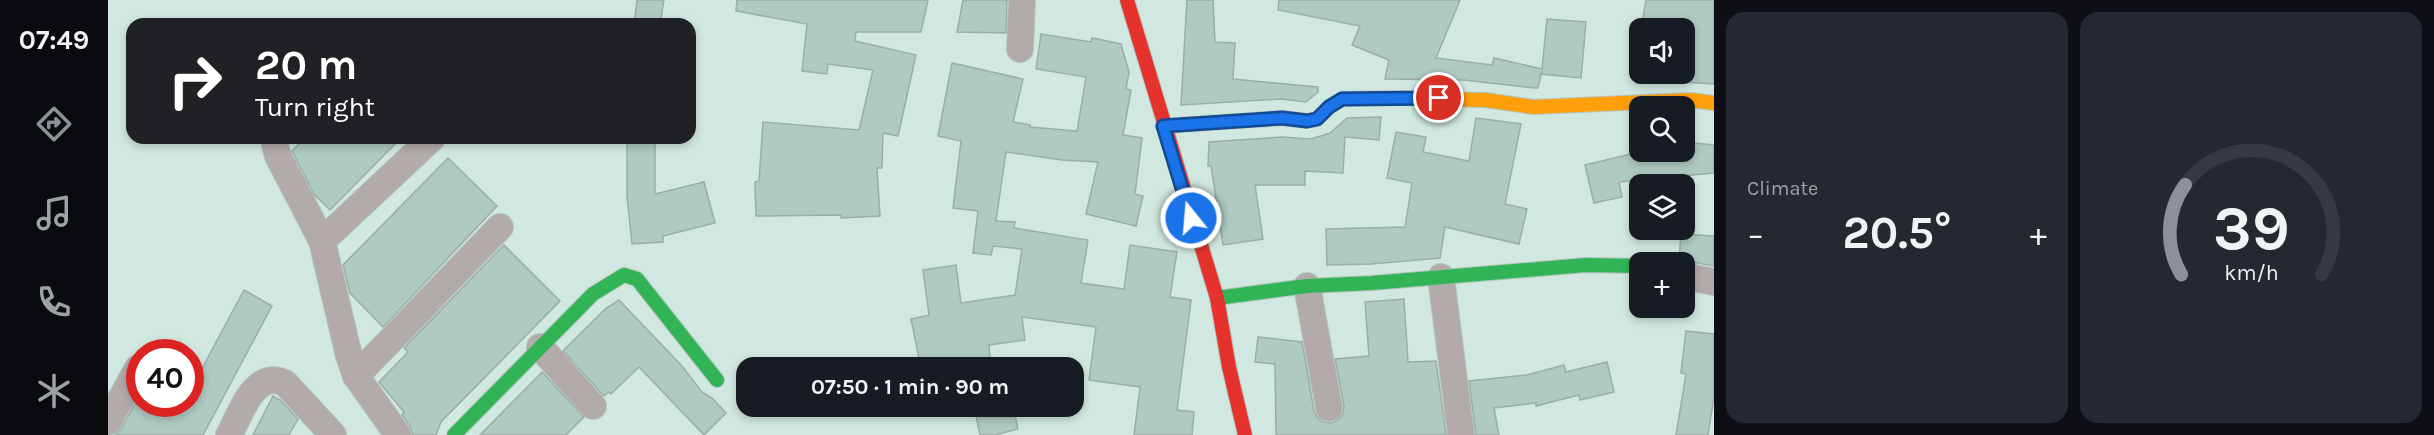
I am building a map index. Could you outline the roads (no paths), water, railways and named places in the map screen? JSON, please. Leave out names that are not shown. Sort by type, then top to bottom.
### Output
[{"type":"street","points":[[1020,49],[1022,0]]},
{"type":"street","points":[[1127,0],[1163,126],[1217,298],[1229,367],[1245,435]]},
{"type":"street","points":[[1163,126],[1282,118],[1307,121],[1317,119],[1329,107],[1342,99],[1439,98],[1513,102],[1533,106],[1691,100],[1714,103]]},
{"type":"street","points":[[275,144],[278,156],[322,241],[349,356],[356,376],[398,435]]},
{"type":"street","points":[[322,241],[426,144]]},
{"type":"street","points":[[356,376],[500,227]]},
{"type":"street","points":[[1217,298],[1307,286],[1372,284],[1586,265],[1629,266]]},
{"type":"street","points":[[454,435],[593,294],[624,275],[637,279],[717,380]]},
{"type":"street","points":[[1441,278],[1461,435]]},
{"type":"street","points":[[1695,278],[1714,282]]},
{"type":"street","points":[[1307,286],[1329,408]]},
{"type":"street","points":[[540,347],[593,406]]},
{"type":"street","points":[[229,435],[255,387],[263,381],[276,379],[285,382],[333,435]]},
{"type":"street","points":[[108,422],[126,390]]}]
